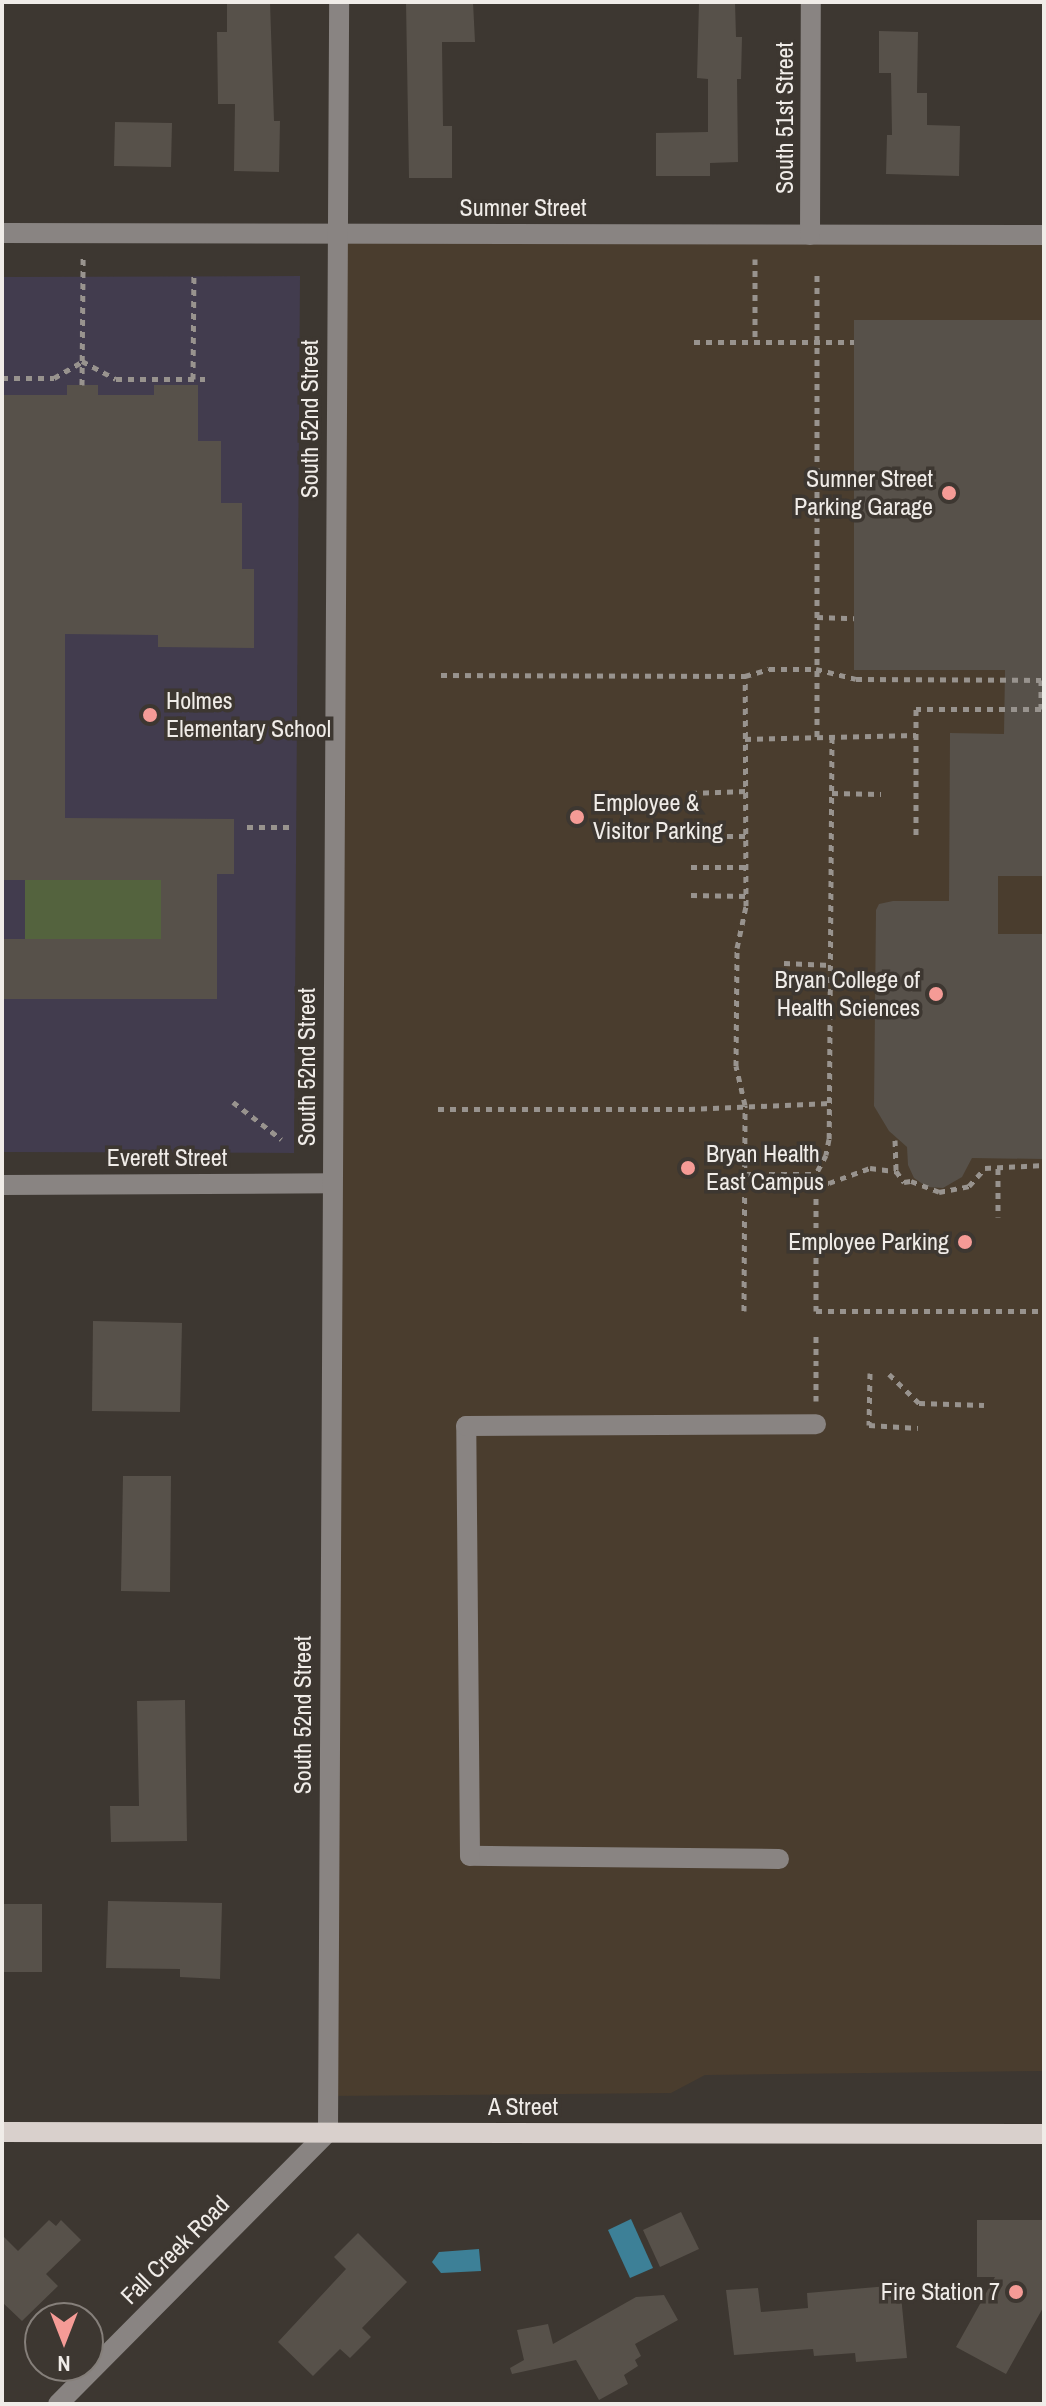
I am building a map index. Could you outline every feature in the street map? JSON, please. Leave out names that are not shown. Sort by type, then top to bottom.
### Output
[{"type":"main road","name":"A Street","points":[[2,2132],[1044,2134]]},
{"type":"street","name":"South 52nd Street","points":[[328,2132],[339,2]]},
{"type":"street","name":"South 51st Street","points":[[810,235],[811,2]]},
{"type":"street","name":"Sumner Street","points":[[2,233],[1044,235]]},
{"type":"street","name":"Everett Street","points":[[2,1185],[332,1183]]},
{"type":"street","points":[[779,1859],[470,1856],[466,1426],[816,1424]]},
{"type":"street","name":"Fall Creek Road","points":[[58,2404],[328,2132]]},
{"type":"path","points":[[755,235],[755,342]]},
{"type":"path","points":[[817,271],[817,737]]},
{"type":"path","points":[[193,379],[194,273]]},
{"type":"path","points":[[82,385],[83,278]]},
{"type":"path","points":[[694,342],[854,342]]},
{"type":"path","points":[[82,361],[116,379],[205,379]]},
{"type":"path","points":[[2,378],[54,378],[82,361]]},
{"type":"path","points":[[817,617],[854,618]]},
{"type":"path","points":[[441,675],[745,676],[769,669],[816,669],[856,679],[1041,680],[1041,709],[916,709],[916,838]]},
{"type":"path","points":[[744,1311],[745,1105],[736,1066],[737,948],[746,896],[745,676]]},
{"type":"path","points":[[745,739],[916,735]]},
{"type":"path","points":[[832,737],[829,1146],[816,1174],[816,1311],[1044,1311]]},
{"type":"path","points":[[691,793],[746,791]]},
{"type":"path","points":[[832,793],[881,794]]},
{"type":"path","points":[[247,827],[290,827]]},
{"type":"path","points":[[691,836],[746,836]]},
{"type":"path","points":[[691,867],[746,867]]},
{"type":"path","points":[[691,895],[746,896]]},
{"type":"path","points":[[784,963],[831,965]]},
{"type":"path","points":[[233,1102],[281,1139]]},
{"type":"path","points":[[438,1109],[675,1109],[830,1103]]},
{"type":"path","points":[[895,1140],[896,1171],[904,1182],[911,1181],[939,1192],[958,1191],[969,1186],[985,1168],[1044,1165]]},
{"type":"path","points":[[816,1182],[829,1183],[870,1168],[896,1171]]},
{"type":"path","points":[[998,1168],[998,1217]]},
{"type":"path","points":[[745,1174],[816,1174]]},
{"type":"path","points":[[816,1336],[816,1402]]},
{"type":"path","points":[[870,1373],[869,1425],[918,1428]]},
{"type":"path","points":[[889,1374],[919,1403],[984,1405]]},
{"type":"shaded area","name":"Bryan Health East Campus","points":[[337,233],[1044,235],[1044,2071],[705,2075],[671,2093],[328,2096]]},
{"type":"shaded area","name":"Holmes Elementary School","points":[[300,276],[294,1153],[2,1152],[2,277]]},
{"type":"green space","points":[[25,880],[161,880],[161,939],[25,939]]},
{"type":"water","points":[[631,2219],[653,2268],[630,2278],[608,2230]]},
{"type":"water","points":[[479,2249],[481,2271],[441,2273],[432,2262],[439,2252]]},
{"type":"building","points":[[227,2],[270,2],[274,121],[280,121],[279,172],[234,171],[235,104],[218,104],[217,32],[227,32]]},
{"type":"building","points":[[406,2],[473,2],[475,42],[442,42],[443,126],[452,126],[452,178],[409,178]]},
{"type":"building","points":[[699,2],[735,2],[736,37],[742,37],[741,79],[737,79],[738,162],[710,163],[710,176],[656,176],[656,133],[708,132],[708,79],[697,78]]},
{"type":"building","points":[[879,31],[918,32],[917,93],[927,93],[927,125],[960,126],[959,176],[886,174],[887,135],[892,135],[891,73],[879,73]]},
{"type":"building","points":[[115,122],[172,123],[171,167],[114,166]]},
{"type":"building","points":[[854,320],[1044,320],[1044,876],[998,876],[998,934],[1044,934],[1044,1159],[972,1158],[962,1177],[943,1188],[927,1187],[914,1178],[908,1165],[907,1147],[889,1131],[874,1106],[876,910],[879,904],[893,901],[949,901],[950,733],[1004,734],[1005,670],[854,670]]},
{"type":"building","name":"Holmes Elementary School","points":[[67,385],[98,385],[98,395],[154,395],[154,385],[198,385],[198,441],[221,441],[221,503],[242,503],[242,569],[254,569],[254,648],[158,647],[158,635],[65,634],[65,818],[234,819],[234,874],[217,874],[217,999],[2,999],[2,939],[161,939],[161,880],[2,880],[2,395],[67,395]]},
{"type":"building","points":[[93,1321],[182,1323],[180,1412],[92,1411]]},
{"type":"building","points":[[123,1476],[171,1476],[170,1592],[121,1591]]},
{"type":"building","points":[[185,1700],[187,1841],[111,1842],[110,1806],[139,1806],[137,1701]]},
{"type":"building","points":[[108,1901],[222,1903],[220,1979],[180,1977],[180,1969],[106,1968]]},
{"type":"building","points":[[2,1904],[42,1904],[42,1972],[2,1972]]},
{"type":"building","points":[[681,2212],[699,2249],[660,2267],[643,2230]]},
{"type":"building","points":[[49,2220],[56,2226],[61,2220],[81,2240],[46,2274],[58,2286],[42,2302],[24,2302],[22,2321],[2,2302],[2,2235],[18,2251]]},
{"type":"building","name":"Fire Station 7","points":[[977,2220],[1044,2220],[1044,2306],[1006,2374],[956,2347],[995,2277],[977,2277]]},
{"type":"building","points":[[358,2233],[407,2282],[362,2328],[371,2337],[350,2358],[340,2349],[313,2376],[278,2342],[346,2269],[334,2257]]},
{"type":"building","points":[[900,2285],[907,2358],[856,2362],[855,2353],[814,2356],[813,2349],[734,2355],[726,2290],[758,2288],[761,2312],[808,2308],[807,2293]]},
{"type":"building","points":[[664,2295],[678,2320],[635,2344],[641,2356],[635,2360],[638,2366],[624,2375],[628,2384],[599,2400],[576,2360],[512,2374],[510,2368],[524,2360],[517,2330],[548,2324],[553,2344],[636,2297]]},
{"type":"place","name":"Sumner Street Parking Garage","points":[[949,493]]},
{"type":"place","name":"Holmes Elementary School","points":[[150,715]]},
{"type":"place","name":"Employee & Visitor Parking","points":[[577,817]]},
{"type":"place","name":"Bryan College of Health Sciences","points":[[936,994]]},
{"type":"place","name":"Bryan Health East Campus","points":[[688,1168]]},
{"type":"place","name":"Employee Parking","points":[[965,1242]]},
{"type":"place","name":"Fire Station 7","points":[[1016,2292]]}]
